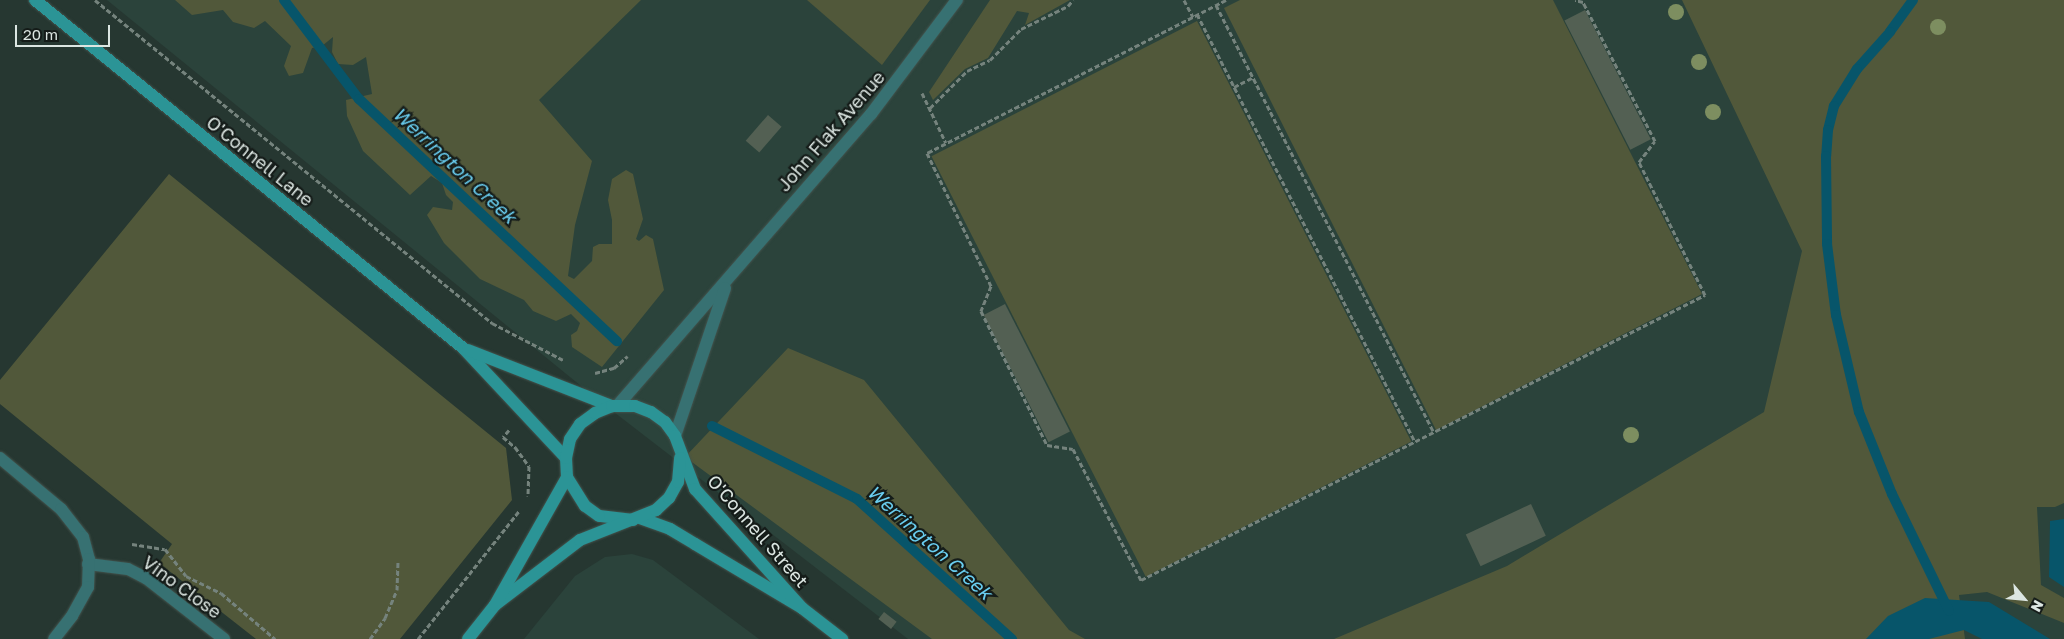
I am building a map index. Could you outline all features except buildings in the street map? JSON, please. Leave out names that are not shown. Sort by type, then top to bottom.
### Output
[{"type":"street","name":"O'Connell Lane","points":[[35,0],[463,348],[566,458]]},
{"type":"street","name":"John Flak Avenue","points":[[615,405],[727,281],[763,236],[871,114],[957,0]]},
{"type":"street","name":"John Flak Avenue","points":[[677,441],[727,281]]},
{"type":"street","name":"O'Connell Lane","points":[[463,348],[615,405]]},
{"type":"street","name":"O'Connell Street","points":[[802,608],[695,490],[677,441],[665,422],[651,412],[615,405],[595,413],[580,424],[570,440],[566,458],[567,477],[585,506],[599,516],[636,519],[670,529],[802,608],[842,639]]},
{"type":"street","name":"O'Connell Street","points":[[495,605],[580,540],[656,510],[669,498],[678,482],[681,464],[677,441]]},
{"type":"street","points":[[0,458],[61,509],[83,538],[88,564],[88,587],[72,616],[54,639]]},
{"type":"street","name":"O'Connell Street","points":[[468,639],[495,605],[567,477]]},
{"type":"street","name":"Vino Close","points":[[88,564],[128,569],[146,578],[224,639]]},
{"type":"path","points":[[96,0],[492,323],[572,364]]},
{"type":"path","points":[[930,108],[967,71],[990,60],[1020,29],[1068,6],[1072,0]]},
{"type":"path","points":[[1184,0],[1193,17]]},
{"type":"path","points":[[1226,0],[927,153],[991,286],[981,311],[1047,445],[1073,449],[1141,580],[1705,295],[1639,162],[1655,141],[1583,2],[1575,0]]},
{"type":"path","points":[[1216,5],[1434,433]]},
{"type":"path","points":[[1198,14],[1415,442]]},
{"type":"path","points":[[1234,87],[1252,78]]},
{"type":"path","points":[[922,93],[946,143]]},
{"type":"path","points":[[590,371],[598,374],[614,368],[632,352]]},
{"type":"path","points":[[511,427],[504,437],[515,446],[529,466],[530,486],[525,502]]},
{"type":"path","points":[[418,639],[522,507]]},
{"type":"path","points":[[132,544],[165,549],[186,576],[221,593],[275,639]]},
{"type":"path","points":[[370,639],[385,618],[397,590],[398,562]]},
{"type":"shaded area","points":[[107,0],[2064,0],[2064,639],[908,639],[597,399]]},
{"type":"shaded area","points":[[175,0],[641,0],[539,100],[592,161],[575,225],[568,276],[574,279],[592,261],[593,247],[599,244],[612,244],[612,220],[608,200],[612,179],[626,170],[633,174],[643,219],[636,239],[639,241],[646,235],[653,239],[664,290],[602,367],[572,347],[571,335],[577,331],[580,323],[571,314],[556,321],[533,311],[524,300],[480,279],[444,243],[427,215],[433,207],[452,210],[453,202],[446,195],[442,183],[431,176],[410,195],[363,151],[347,116],[346,100],[372,94],[366,57],[353,65],[338,64],[332,52],[333,37],[322,46],[312,48],[303,73],[289,76],[284,66],[291,46],[265,21],[254,28],[233,22],[223,10],[192,15]]},
{"type":"shaded area","points":[[807,0],[930,0],[882,65]]},
{"type":"shaded area","points":[[990,0],[1070,0],[1025,25],[1029,13],[1017,11],[988,58],[965,69],[933,100],[929,92]]},
{"type":"shaded area","points":[[1240,0],[1553,0],[1702,294],[1436,430],[1224,8]]},
{"type":"shaded area","points":[[1682,0],[2064,0],[2064,503],[2055,507],[2037,507],[2041,585],[2064,598],[2064,623],[1987,592],[1959,595],[1965,639],[1334,639],[1507,566],[1764,412],[1802,251]]},
{"type":"shaded area","points":[[1197,21],[1411,442],[1146,577],[931,156]]},
{"type":"shaded area","points":[[169,174],[506,448],[512,500],[400,639],[256,639],[159,563],[172,544],[0,404],[0,380]]},
{"type":"shaded area","points":[[788,348],[864,380],[1069,630],[1085,639],[932,639],[685,457]]},
{"type":"shaded area","points":[[632,554],[653,560],[759,639],[524,639],[575,576],[605,557]]},
{"type":"water","points":[[2064,519],[2064,587],[2049,577],[2050,521]]},
{"type":"water","points":[[1925,598],[1989,602],[2050,639],[1982,639],[1964,630],[1929,639],[1866,639],[1888,616]]},
{"type":"waterway","name":"Werrington Creek","points":[[284,0],[359,99],[617,341]]},
{"type":"waterway","points":[[1913,0],[1890,32],[1857,69],[1834,106],[1828,130],[1826,156],[1827,244],[1836,315],[1859,412],[1892,494],[1949,611]]},
{"type":"waterway","name":"Werrington Creek","points":[[712,426],[857,499],[1012,639]]}]
